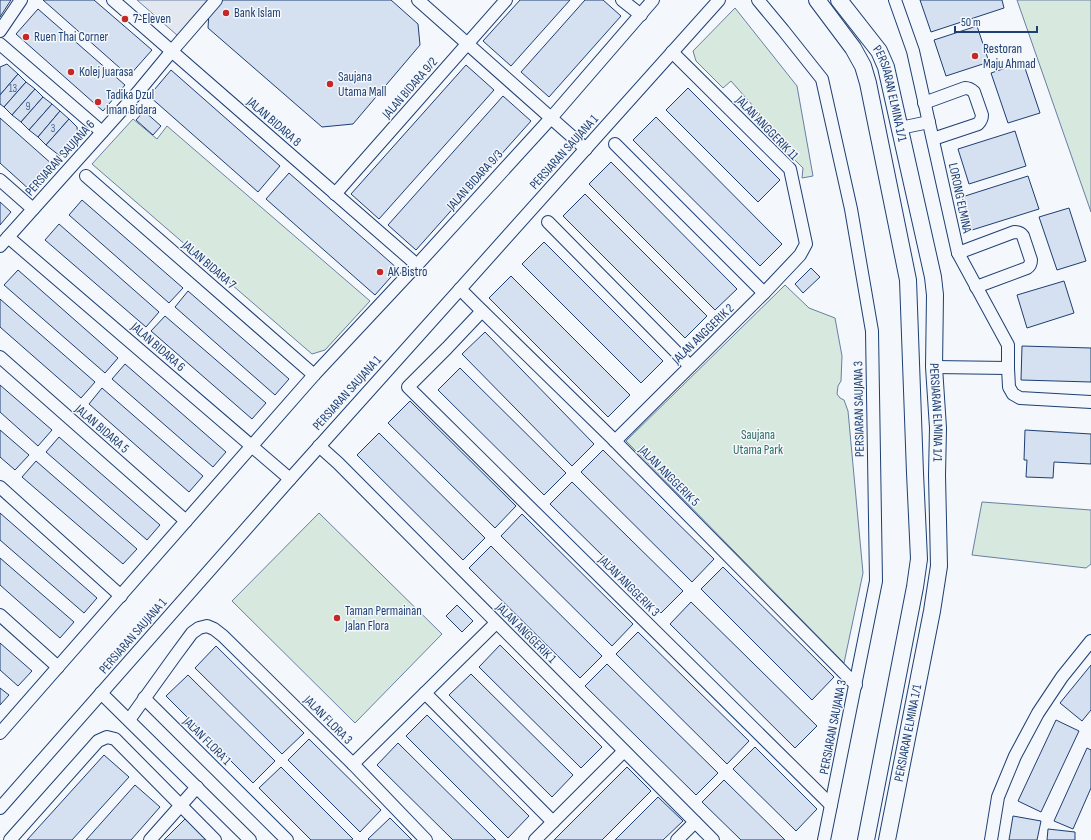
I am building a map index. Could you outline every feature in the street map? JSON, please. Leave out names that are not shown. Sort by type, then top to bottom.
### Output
[{"type":"main road","points":[[810,0],[831,18]]},
{"type":"main road","name":"PERSIARAN ELMINA 1/1","points":[[817,0],[853,48],[863,66],[908,280],[919,559],[916,586],[866,840]]},
{"type":"main road","name":"PERSIARAN ELMINA 1/1","points":[[839,0],[879,51],[886,67],[933,277],[935,295],[934,367],[938,428],[937,475],[939,566],[932,611],[887,840]]},
{"type":"street","points":[[0,30],[21,0]]},
{"type":"street","name":"JALAN BIDARA 8","points":[[113,0],[417,266]]},
{"type":"street","name":"PERSIARAN SAUJANA 6","points":[[4,242],[138,92],[216,0]]},
{"type":"street","points":[[418,0],[586,149]]},
{"type":"street","name":"JALAN BIDARA 9/2","points":[[335,194],[506,0]]},
{"type":"street","points":[[622,0],[640,14]]},
{"type":"street","name":"JALAN BIDARA 9/3","points":[[0,733],[314,376],[417,266],[551,118],[653,0]]},
{"type":"street","name":"PERSIARAN SAUJANA 1","points":[[0,808],[319,446],[719,0]]},
{"type":"street","name":"PERSIARAN SAUJANA 3","points":[[758,0],[822,79],[851,209],[872,331],[876,581],[824,840]]},
{"type":"street","name":"LORONG ELMINA","points":[[895,0],[913,51],[958,253],[1008,345],[1009,387],[1013,394],[1020,398],[1091,402]]},
{"type":"street","points":[[0,44],[102,132]]},
{"type":"street","name":"JALAN ANGGERIK 11","points":[[672,52],[790,169],[806,244]]},
{"type":"street","points":[[924,102],[969,88],[974,92],[982,115],[981,122],[978,124],[933,139]]},
{"type":"street","points":[[900,128],[928,122]]},
{"type":"street","points":[[615,144],[764,293]]},
{"type":"street","name":"JALAN BIDARA 7","points":[[86,176],[314,376]]},
{"type":"street","points":[[0,180],[33,209]]},
{"type":"street","points":[[548,222],[690,366]]},
{"type":"street","points":[[958,253],[1014,232],[1021,233],[1023,236],[1031,260],[1030,266],[976,287]]},
{"type":"street","name":"JALAN BIDARA 6","points":[[4,242],[290,479]]},
{"type":"street","name":"JALAN ANGGERIK 2","points":[[615,441],[764,293],[800,255],[806,244]]},
{"type":"street","name":"JALAN ANGGERIK 5","points":[[460,289],[615,441],[856,685]]},
{"type":"street","name":"JALAN ANGGERIK 3","points":[[482,311],[448,348],[408,387],[831,805]]},
{"type":"street","name":"JALAN BIDARA 5","points":[[0,357],[186,521]]},
{"type":"street","points":[[934,367],[1008,368]]},
{"type":"street","name":"JALAN ANGGERIK 1","points":[[319,446],[338,462],[496,623],[713,840]]},
{"type":"street","points":[[0,487],[121,596]]},
{"type":"street","points":[[0,615],[58,666]]},
{"type":"street","points":[[353,764],[496,623]]},
{"type":"street","name":"JALAN FLORA 3","points":[[144,698],[192,633],[198,628],[206,626],[214,629],[223,636],[353,764],[426,840]]},
{"type":"street","points":[[991,840],[998,797],[1015,756],[1038,713],[1062,677],[1091,641]]},
{"type":"street","points":[[101,693],[250,840]]},
{"type":"street","points":[[425,693],[552,822]]},
{"type":"street","points":[[129,720],[144,698]]},
{"type":"street","name":"JALAN FLORA 1","points":[[144,698],[287,840]]},
{"type":"street","points":[[10,840],[98,741],[107,737],[115,739],[215,840]]},
{"type":"street","points":[[535,840],[624,751]]},
{"type":"street","points":[[150,840],[197,788]]},
{"type":"street","points":[[677,840],[695,822]]},
{"type":"green space","points":[[1017,0],[1091,0],[1091,212]]},
{"type":"green space","points":[[735,8],[797,86],[813,176],[802,178],[803,168],[754,120],[760,114],[731,81],[723,88],[696,61],[693,51]]},
{"type":"green space","points":[[133,119],[157,139],[167,126],[370,301],[325,350],[312,354],[92,164]]},
{"type":"green space","name":"Saujana Utama Park","points":[[785,285],[809,308],[835,318],[842,356],[841,381],[838,386],[837,394],[844,400],[848,411],[863,573],[844,663],[626,441]]},
{"type":"green space","points":[[982,502],[1091,510],[1091,564],[1086,568],[972,555]]},
{"type":"green space","name":"Taman Permainan Jalan Flora","points":[[319,513],[442,634],[355,723],[232,601]]},
{"type":"shaded area","points":[[137,0],[210,0],[178,36]]},
{"type":"building","points":[[0,0],[11,0],[0,17]]},
{"type":"building","points":[[43,0],[94,0],[152,50],[129,76]]},
{"type":"building","name":"Saujana Utama Mall","points":[[219,0],[391,0],[418,24],[420,45],[353,124],[322,127],[208,28],[209,12]]},
{"type":"building","points":[[520,0],[570,0],[511,66],[483,41]]},
{"type":"building","points":[[585,0],[603,0],[621,16],[549,97],[521,72]]},
{"type":"building","points":[[920,0],[1002,0],[1004,8],[931,32]]},
{"type":"building","points":[[38,9],[125,85],[103,111],[16,34]]},
{"type":"building","points":[[977,26],[989,62],[946,76],[934,40]]},
{"type":"building","points":[[1023,62],[1040,113],[1008,123],[991,73]]},
{"type":"building","points":[[7,64],[18,74],[0,95],[0,67]]},
{"type":"building","points":[[466,65],[494,90],[379,219],[351,194]]},
{"type":"building","points":[[171,70],[280,166],[258,192],[149,96]]},
{"type":"building","points":[[18,74],[26,82],[4,107],[0,104],[0,95]]},
{"type":"building","points":[[26,82],[35,89],[12,115],[4,107]]},
{"type":"building","points":[[688,88],[780,180],[758,202],[666,110]]},
{"type":"building","points":[[35,89],[43,97],[21,122],[12,115]]},
{"type":"building","points":[[503,96],[531,121],[416,250],[388,225]]},
{"type":"building","points":[[43,97],[52,104],[29,130],[21,122]]},
{"type":"building","points":[[52,104],[60,111],[38,137],[29,130]]},
{"type":"building","points":[[60,111],[69,119],[46,145],[38,137]]},
{"type":"building","points":[[144,111],[161,126],[153,135],[136,120]]},
{"type":"building","points":[[656,117],[782,244],[760,266],[633,140]]},
{"type":"building","points":[[0,118],[53,165],[31,191],[0,163]]},
{"type":"building","points":[[69,119],[77,127],[78,135],[60,156],[46,145]]},
{"type":"building","points":[[1015,131],[1026,166],[969,184],[958,149]]},
{"type":"building","points":[[611,162],[737,289],[715,310],[589,184]]},
{"type":"building","points":[[289,173],[398,269],[375,295],[266,199]]},
{"type":"building","points":[[1028,176],[1039,209],[972,230],[962,197]]},
{"type":"building","points":[[585,194],[707,316],[685,338],[563,216]]},
{"type":"building","points":[[82,200],[183,288],[169,303],[69,215]]},
{"type":"building","points":[[0,202],[11,212],[0,225]]},
{"type":"building","points":[[1069,208],[1086,261],[1057,270],[1039,217]]},
{"type":"building","points":[[59,224],[159,312],[146,327],[45,240]]},
{"type":"building","points":[[544,242],[663,361],[641,383],[522,264]]},
{"type":"building","points":[[811,268],[820,277],[803,293],[795,284]]},
{"type":"building","points":[[18,270],[118,358],[105,373],[4,285]]},
{"type":"building","points":[[511,276],[630,395],[608,417],[489,298]]},
{"type":"building","points":[[1064,281],[1074,313],[1027,328],[1017,295]]},
{"type":"building","points":[[188,291],[289,379],[275,395],[175,307]]},
{"type":"building","points":[[0,299],[95,382],[81,398],[0,327]]},
{"type":"building","points":[[165,316],[266,403],[252,419],[151,331]]},
{"type":"building","points":[[485,332],[594,444],[572,466],[462,354]]},
{"type":"building","points":[[1022,346],[1091,348],[1091,382],[1021,380]]},
{"type":"building","points":[[125,364],[226,452],[213,467],[112,379]]},
{"type":"building","points":[[460,368],[566,473],[544,495],[438,390]]},
{"type":"building","points":[[0,385],[52,430],[38,446],[0,412]]},
{"type":"building","points":[[102,388],[203,476],[189,492],[89,404]]},
{"type":"building","points":[[410,401],[516,506],[495,528],[388,423]]},
{"type":"building","points":[[0,430],[29,455],[15,470],[0,457]]},
{"type":"building","points":[[1025,430],[1091,434],[1091,464],[1054,462],[1053,478],[1026,477],[1027,460],[1024,460]]},
{"type":"building","points":[[379,433],[485,538],[463,560],[357,455]]},
{"type":"building","points":[[59,437],[160,525],[147,540],[46,452]]},
{"type":"building","points":[[603,450],[714,559],[692,582],[581,472]]},
{"type":"building","points":[[36,461],[137,549],[123,564],[22,477]]},
{"type":"building","points":[[572,482],[683,591],[661,613],[550,504]]},
{"type":"building","points":[[0,513],[97,598],[84,613],[0,540]]},
{"type":"building","points":[[522,514],[633,624],[612,646],[501,536]]},
{"type":"building","points":[[491,546],[602,656],[580,678],[469,568]]},
{"type":"building","points":[[0,558],[74,622],[60,638],[0,585]]},
{"type":"building","points":[[723,567],[834,677],[812,700],[701,589]]},
{"type":"building","points":[[691,602],[817,726],[795,748],[670,624]]},
{"type":"building","points":[[457,605],[473,621],[462,632],[446,616]]},
{"type":"building","points":[[638,632],[749,741],[727,764],[616,654]]},
{"type":"building","points":[[0,643],[32,671],[18,686],[0,670]]},
{"type":"building","points":[[500,645],[602,747],[581,768],[479,667]]},
{"type":"building","points":[[216,646],[304,733],[282,754],[195,668]]},
{"type":"building","points":[[607,664],[718,773],[696,795],[585,686]]},
{"type":"building","points":[[1091,665],[1091,710],[1082,721],[1060,703]]},
{"type":"building","points":[[471,674],[573,775],[552,797],[449,695]]},
{"type":"building","points":[[188,675],[275,761],[253,783],[166,696]]},
{"type":"building","points":[[0,688],[9,695],[0,705]]},
{"type":"building","points":[[427,715],[529,816],[508,838],[406,736]]},
{"type":"building","points":[[1056,720],[1079,731],[1041,812],[1018,801]]},
{"type":"building","points":[[309,739],[381,810],[360,832],[288,760]]},
{"type":"building","points":[[398,743],[496,840],[453,840],[377,765]]},
{"type":"building","points":[[755,747],[817,809],[796,831],[733,769]]},
{"type":"building","points":[[1087,748],[1091,750],[1091,788],[1073,829],[1054,821]]},
{"type":"building","points":[[104,755],[129,777],[72,840],[27,840]]},
{"type":"building","points":[[281,767],[353,839],[311,840],[259,788]]},
{"type":"building","points":[[627,767],[651,791],[602,840],[554,840]]},
{"type":"building","points":[[724,780],[785,840],[741,840],[702,802]]},
{"type":"building","points":[[135,785],[160,807],[131,840],[86,840]]},
{"type":"building","points":[[658,797],[683,821],[663,840],[615,840]]},
{"type":"building","points":[[1013,816],[1041,821],[1037,840],[1009,840]]},
{"type":"building","points":[[390,818],[412,840],[368,839]]},
{"type":"building","points":[[185,819],[206,840],[164,840]]},
{"type":"building","points":[[1048,829],[1075,832],[1075,840],[1047,840]]},
{"type":"place","name":"Bank Islam","points":[[226,13]]},
{"type":"place","name":"7-Eleven","points":[[125,19]]},
{"type":"place","name":"Ruen Thai Corner","points":[[26,37]]},
{"type":"place","name":"Restoran Maju Ahmad","points":[[975,56]]},
{"type":"place","name":"Kolej Juarasa","points":[[71,72]]},
{"type":"place","name":"Saujana Utama Mall","points":[[330,84]]},
{"type":"place","name":"Tadika Dzul Iman Bidara","points":[[98,102]]},
{"type":"place","name":"AK Bistro","points":[[380,272]]},
{"type":"place","name":"Taman Permainan Jalan Flora","points":[[337,618]]}]
